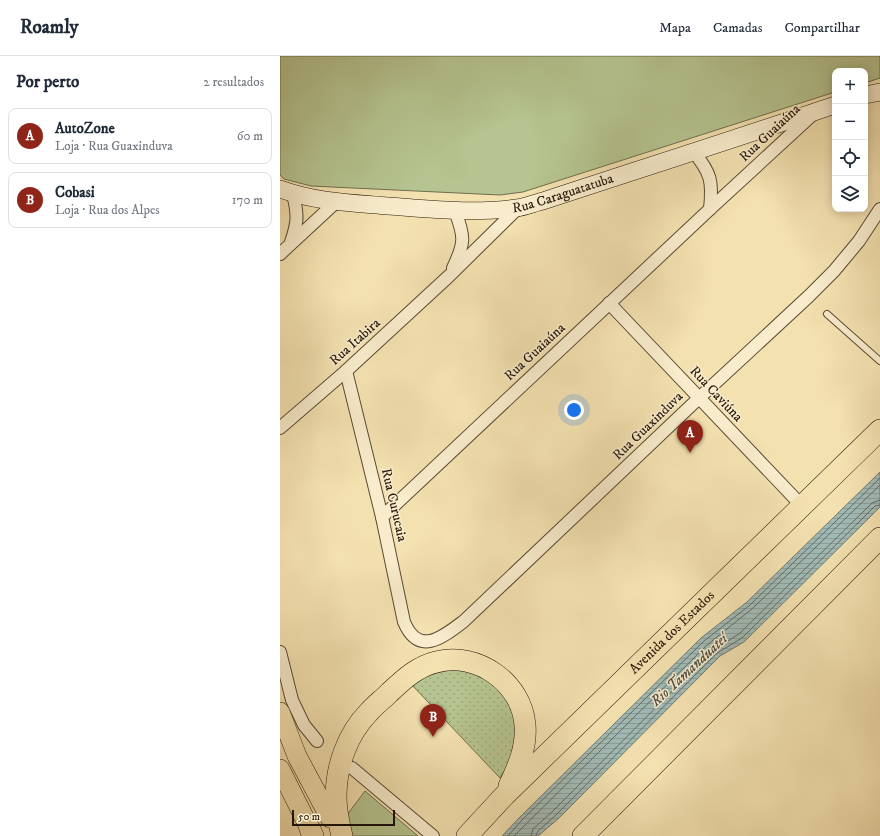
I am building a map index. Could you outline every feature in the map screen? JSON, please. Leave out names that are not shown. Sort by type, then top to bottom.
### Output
[{"type":"highway","name":"Avenida dos Estados","points":[[467,836],[505,795],[880,430]]},
{"type":"highway","points":[[583,836],[880,538]]},
{"type":"highway","points":[[337,830],[337,777],[349,739],[368,712],[409,675],[429,664],[452,660],[467,661],[482,666],[495,673],[507,683],[516,696],[522,710],[525,725],[525,740],[518,768],[505,795]]},
{"type":"main road","points":[[280,712],[297,756],[337,830]]},
{"type":"main road","points":[[280,769],[312,833]]},
{"type":"street","points":[[868,94],[880,92]]},
{"type":"street","name":"Rua Caraguatatuba","points":[[287,192],[336,202],[455,211],[488,211],[518,208],[693,151],[741,137],[832,106]]},
{"type":"street","name":"Rua Guaiaúna","points":[[382,517],[609,303],[815,112]]},
{"type":"street","points":[[693,151],[705,166],[711,181],[712,194],[710,209]]},
{"type":"street","points":[[287,192],[297,210],[297,221],[290,245]]},
{"type":"street","points":[[280,254],[336,202]]},
{"type":"street","name":"Rua Itabira","points":[[280,428],[346,371],[449,276],[518,208]]},
{"type":"street","name":"Rua Guaxinduva","points":[[419,640],[425,641],[441,638],[464,621],[699,398],[810,296],[834,271],[859,241],[880,209]]},
{"type":"street","name":"Rua Itabira","points":[[449,276],[461,251],[463,239],[461,226],[455,211]]},
{"type":"street","name":"Rua Caviúna","points":[[609,303],[802,506]]},
{"type":"street","name":"Rua Curucaia","points":[[346,371],[382,517],[404,622],[411,634],[419,640]]},
{"type":"street","points":[[280,652],[295,707],[304,725],[317,741]]},
{"type":"street","points":[[352,768],[433,836]]},
{"type":"lane","points":[[827,314],[880,361]]},
{"type":"green space","points":[[280,56],[880,56],[880,78],[868,82],[868,68],[832,68],[832,93],[523,192],[500,195],[311,186],[284,179],[280,175]]},
{"type":"green space","points":[[451,670],[465,671],[478,675],[490,682],[500,691],[514,714],[517,728],[510,762],[500,778],[411,684],[430,675]]},
{"type":"green space","points":[[365,791],[418,836],[331,836]]},
{"type":"water","name":"Rio Tamanduateí","points":[[880,472],[880,507],[744,642],[720,656],[559,818],[538,836],[502,836],[701,638],[747,602]]},
{"type":"place","name":"AutoZone","points":[[690,453]]},
{"type":"place","name":"Cobasi","points":[[433,737]]}]
